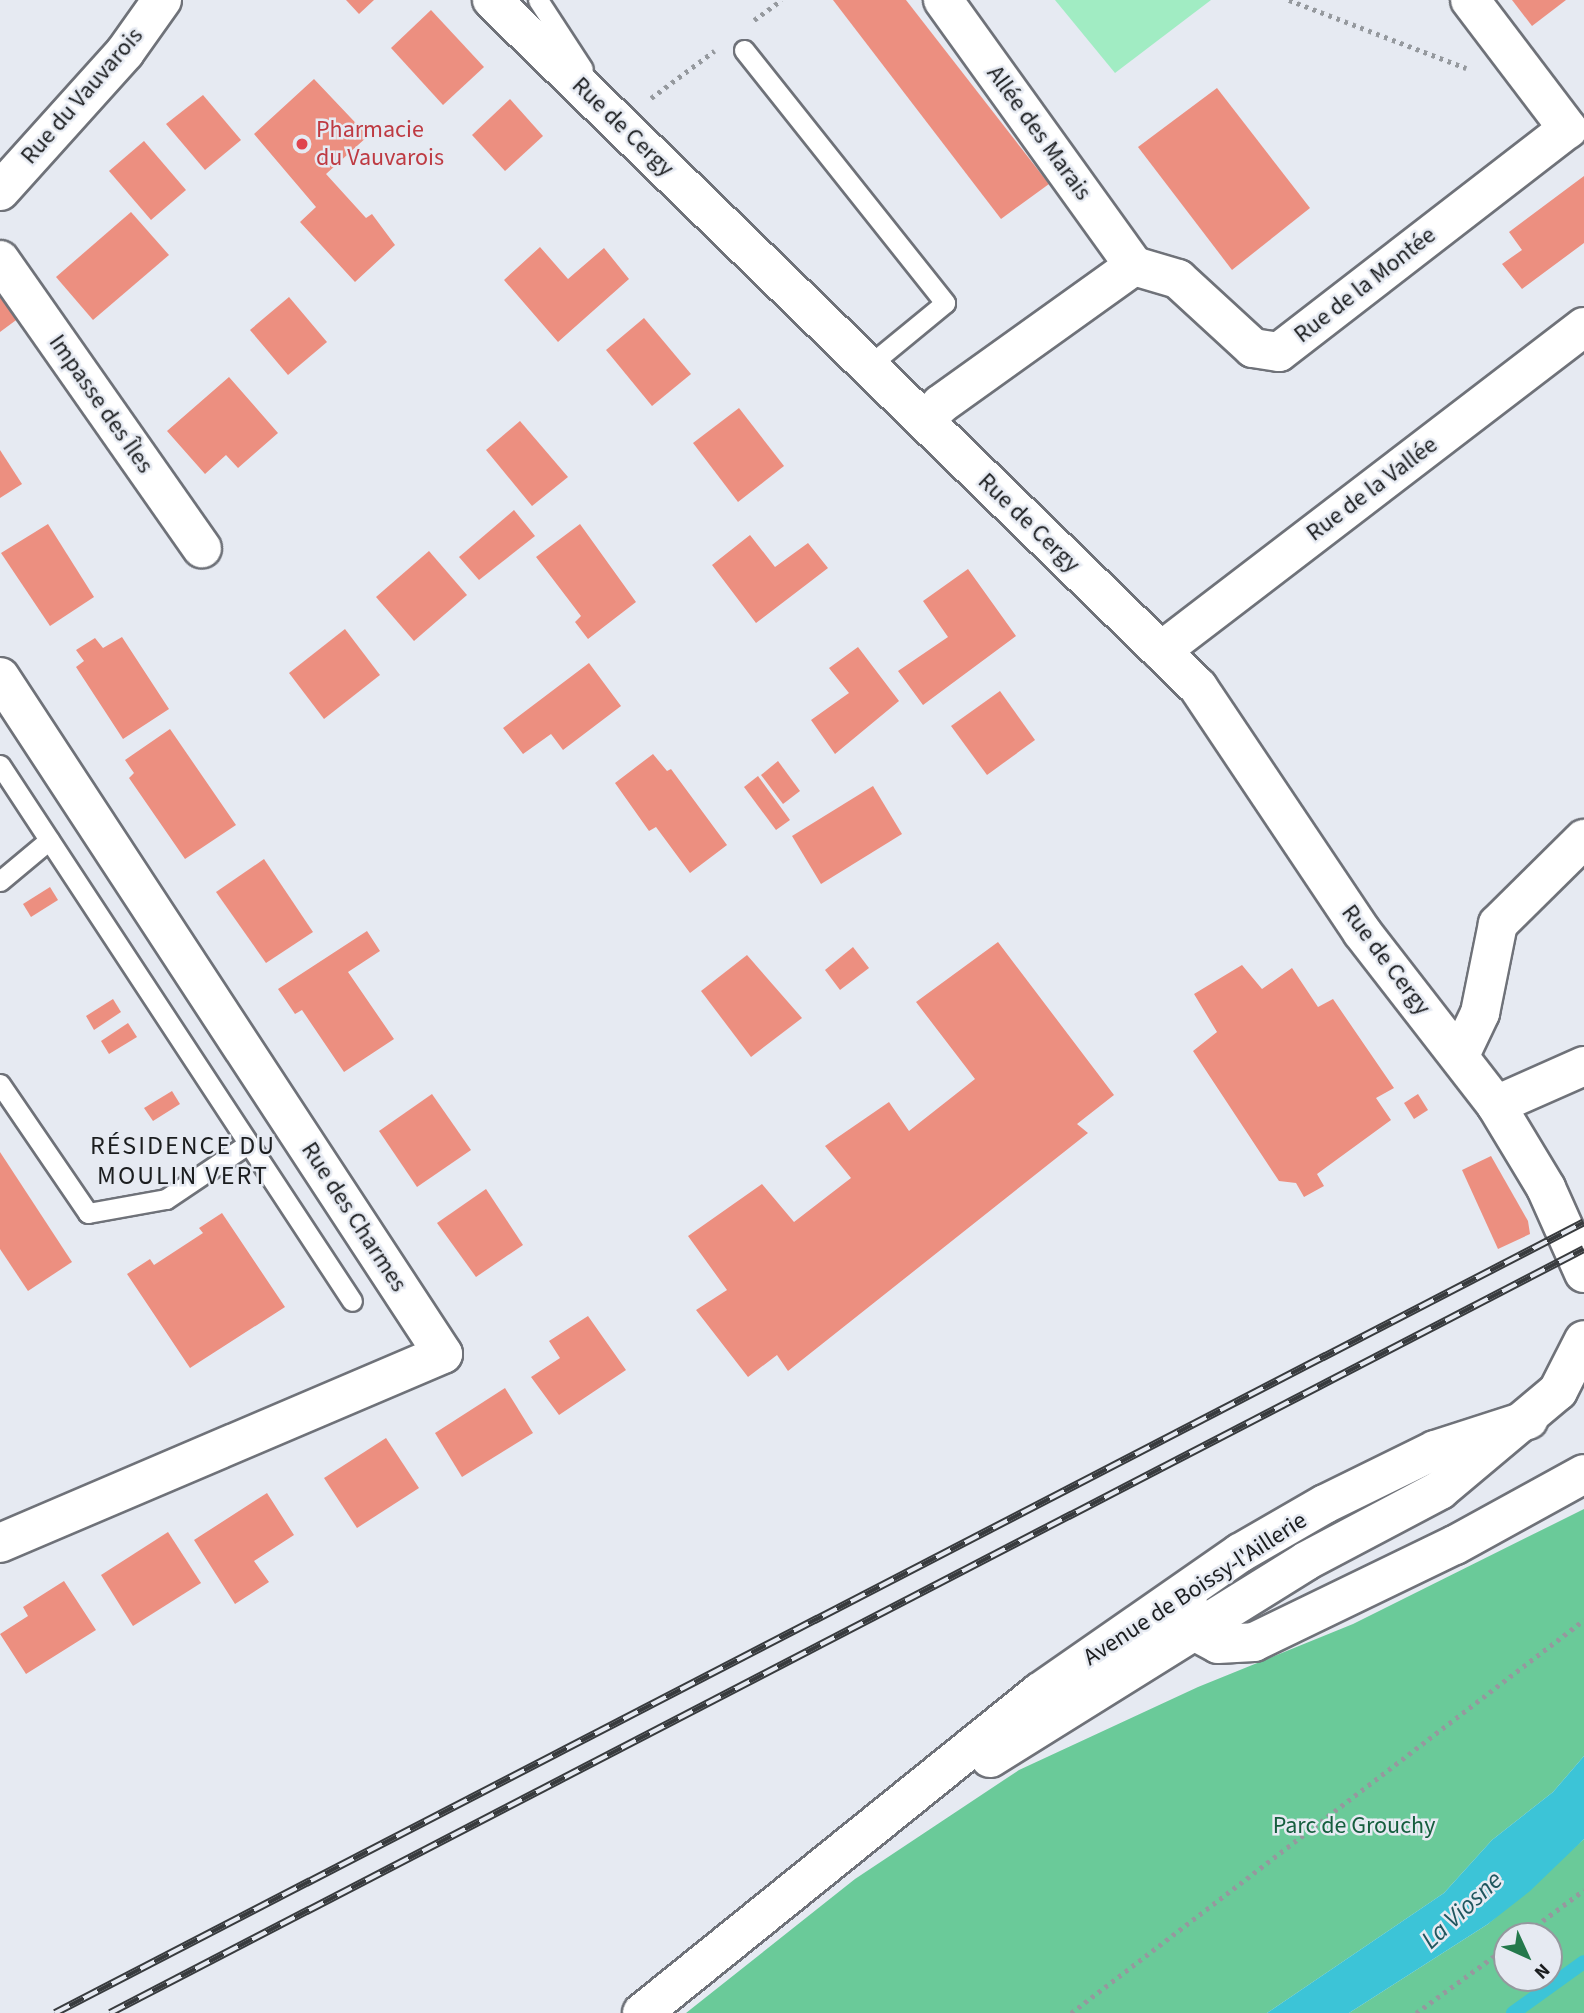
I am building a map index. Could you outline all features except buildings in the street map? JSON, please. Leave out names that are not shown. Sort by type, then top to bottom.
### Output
[{"type":"street","name":"Rue du Vauvarois","points":[[0,191],[125,52],[162,0]]},
{"type":"street","name":"Rue de Cergy","points":[[492,0],[1198,687],[1362,932],[1460,1055],[1496,1105]]},
{"type":"street","name":"Allée des Marais","points":[[943,0],[1134,266]]},
{"type":"street","name":"Rue de la Montée","points":[[1134,266],[1178,279],[1253,348],[1279,352],[1576,123],[1470,0]]},
{"type":"street","name":"Impasse des Îles","points":[[0,260],[202,548]]},
{"type":"street","points":[[925,421],[941,404],[1134,266]]},
{"type":"street","name":"Rue de la Vallée","points":[[1161,651],[1584,327]]},
{"type":"street","name":"Rue des Charmes","points":[[0,677],[443,1354],[0,1543]]},
{"type":"street","points":[[1460,1055],[1480,1013],[1497,924],[1584,839]]},
{"type":"street","points":[[1584,1066],[1496,1105],[1546,1188],[1584,1273]]},
{"type":"street","name":"Avenue de Boissy-l'Aillerie","points":[[895,1813],[1306,1561],[1440,1490],[1528,1420],[1558,1391],[1584,1340]]},
{"type":"street","name":"Avenue de Boissy-l'Aillerie","points":[[642,2013],[895,1813],[1040,1692],[1240,1553],[1325,1504],[1434,1450],[1528,1420]]},
{"type":"street","points":[[1188,1590],[1188,1621],[1194,1631],[1218,1644],[1254,1642],[1455,1545],[1584,1474]]},
{"type":"street","points":[[1240,1553],[1306,1561],[1356,1592]]},
{"type":"lane","points":[[538,0],[618,122]]},
{"type":"lane","points":[[744,50],[945,303],[867,367]]},
{"type":"lane","points":[[0,765],[352,1301]]},
{"type":"lane","points":[[0,881],[49,840]]},
{"type":"lane","points":[[0,1084],[88,1213],[166,1199],[248,1144]]},
{"type":"path","points":[[749,24],[782,0]]},
{"type":"path","points":[[1289,0],[1468,69]]},
{"type":"path","points":[[618,122],[716,49]]},
{"type":"path","points":[[1071,2013],[1584,1620]]},
{"type":"path","points":[[1541,1922],[1584,1890]]},
{"type":"path","points":[[1416,2013],[1493,1957]]},
{"type":"green space","points":[[1055,0],[1211,0],[1115,73]]},
{"type":"green space","name":"Parc de Grouchy","points":[[1584,1509],[1584,1756],[1553,1792],[1492,1840],[1444,1893],[1267,2013],[686,2013],[855,1879],[1019,1770],[1198,1687],[1353,1624]]},
{"type":"green space","points":[[1584,1839],[1584,2013],[1349,2013],[1488,1924]]},
{"type":"water","name":"La Viosne","points":[[1584,1756],[1584,1839],[1530,1891],[1488,1924],[1349,2013],[1267,2013],[1444,1893],[1492,1840],[1553,1792]]},
{"type":"waterway","points":[[1513,2013],[1584,1962]]},
{"type":"railway","points":[[55,2013],[1584,1222]]},
{"type":"railway","points":[[110,2013],[1584,1249]]},
{"type":"place","name":"Pharmacie du Vauvarois","points":[[302,144]]},
{"type":"district","name":"RÉSIDENCE DU MOULIN VERT","points":[[183,1161]]}]
